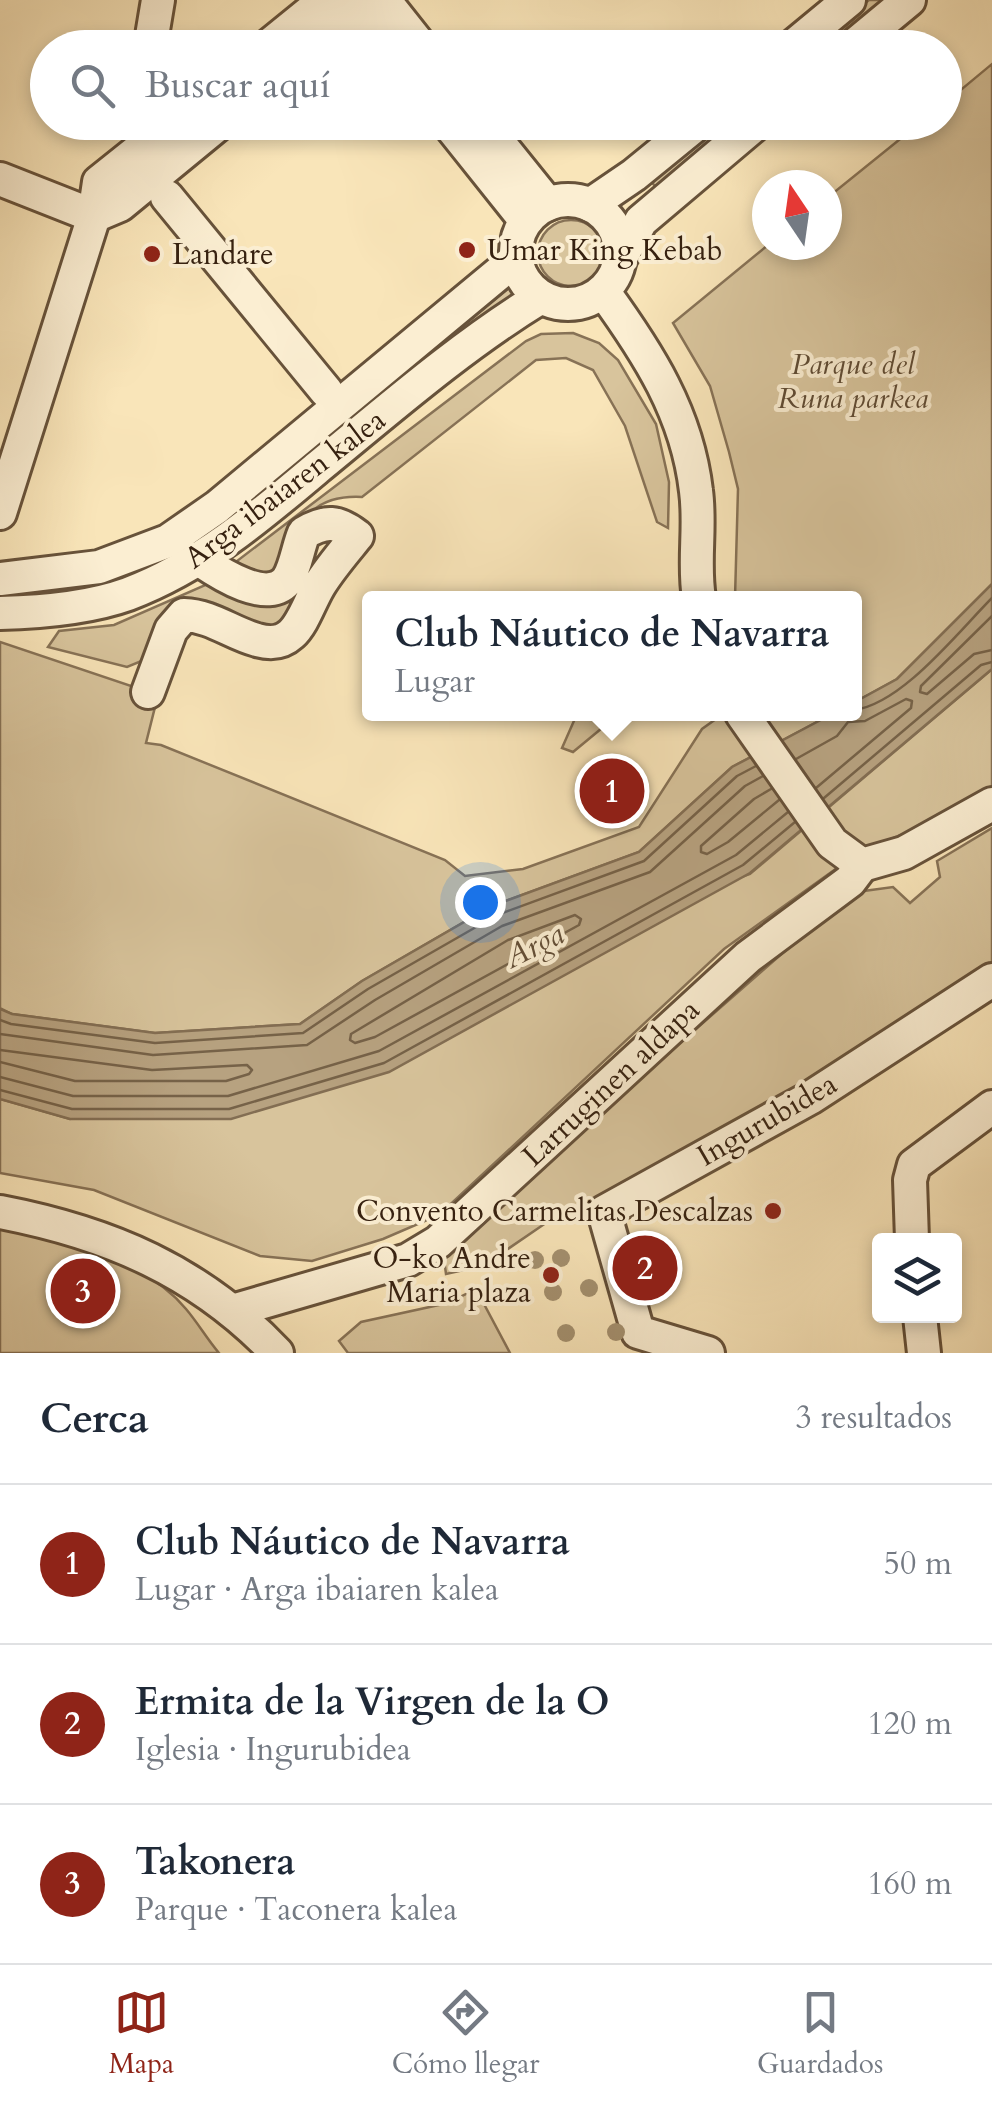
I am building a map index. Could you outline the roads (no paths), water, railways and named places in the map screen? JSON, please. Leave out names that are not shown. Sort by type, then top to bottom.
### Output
[{"type":"street","points":[[153,30],[158,0]]},
{"type":"street","points":[[288,30],[324,0]]},
{"type":"street","points":[[813,30],[849,0]]},
{"type":"street","points":[[873,30],[909,0]]},
{"type":"street","points":[[333,30],[363,4]]},
{"type":"street","points":[[363,4],[377,30]]},
{"type":"street","points":[[363,4],[398,30]]},
{"type":"street","points":[[0,513],[94,216],[99,182],[148,140]]},
{"type":"street","points":[[0,179],[94,216],[120,204],[199,140]]},
{"type":"street","points":[[465,140],[537,212]]},
{"type":"street","points":[[493,140],[537,212]]},
{"type":"street","points":[[590,205],[677,140]]},
{"type":"street","points":[[620,259],[641,221],[737,140]]},
{"type":"street","points":[[168,197],[326,391]]},
{"type":"street","points":[[576,200],[590,205],[614,227],[620,242],[617,271],[604,291],[573,304],[541,297],[520,274],[516,246],[537,212],[576,200]]},
{"type":"street","name":"Arga ibaiaren kalea","points":[[0,578],[98,567],[168,541],[218,507],[516,259]]},
{"type":"street","points":[[604,291],[669,391],[688,445],[697,495],[698,591]]},
{"type":"street","name":"Arga ibaiaren kalea","points":[[0,613],[41,612],[126,594],[200,560],[496,325],[541,297]]},
{"type":"street","points":[[148,692],[172,630],[184,616],[205,616],[266,643],[286,639],[297,630],[319,587],[357,536],[332,522],[304,533],[289,578],[280,587],[269,590],[257,589],[200,560]]},
{"type":"street","points":[[748,721],[847,855],[904,853],[992,804]]},
{"type":"street","name":"Larruginen aldapa","points":[[232,1311],[408,1260],[438,1242],[748,957],[850,881],[847,855]]},
{"type":"street","name":"Ingurubidea","points":[[708,1353],[638,1332],[604,1212],[810,1098],[992,980]]},
{"type":"street","points":[[912,1233],[910,1180],[914,1165],[992,1107]]},
{"type":"street","points":[[0,1212],[43,1220],[144,1254],[192,1280],[276,1353]]},
{"type":"street","points":[[921,1323],[924,1353]]},
{"type":"water","name":"Arga","points":[[992,584],[992,669],[750,873],[389,1072],[231,1119],[70,1119],[0,1099],[0,1009],[12,1014],[155,1033],[300,1024],[362,981],[492,906],[639,852],[732,767],[819,721],[862,721],[862,698],[897,679]]},
{"type":"place","name":"Umar King Kebab","points":[[467,250]]},
{"type":"place","name":"Landare","points":[[152,254]]},
{"type":"place","name":"Club Náutico de Navarra","points":[[612,791]]},
{"type":"place","name":"Convento Carmelitas Descalzas","points":[[773,1211]]},
{"type":"place","name":"Ermita de la Virgen de la O","points":[[645,1268]]},
{"type":"place","name":"O-ko Andre Maria plaza","points":[[551,1275]]},
{"type":"place","name":"Takonera","points":[[83,1291]]},
{"type":"park label","name":"Parque del Runa parkea","points":[[853,381]]}]
